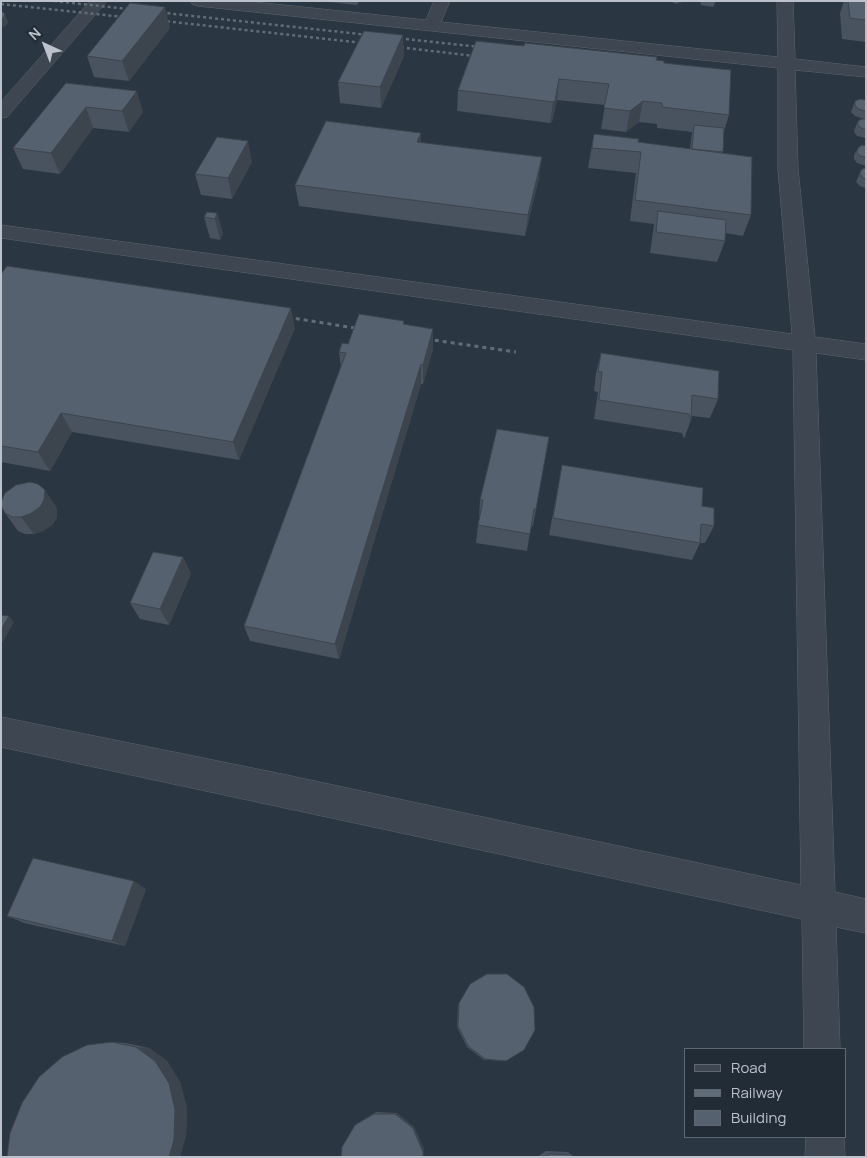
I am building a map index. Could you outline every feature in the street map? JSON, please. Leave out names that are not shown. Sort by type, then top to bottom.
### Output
[{"type":"lane","points":[[1,113],[99,1]]},
{"type":"lane","points":[[198,1],[866,72]]},
{"type":"lane","points":[[432,25],[442,1]]},
{"type":"lane","points":[[785,1],[788,170],[804,343],[822,1048]]},
{"type":"lane","points":[[1,231],[866,352]]},
{"type":"lane","points":[[1,732],[287,791],[866,916]]},
{"type":"lane","points":[[824,1138],[825,1157]]},
{"type":"building","points":[[848,1],[866,1],[866,20],[850,18]]},
{"type":"building","points":[[130,3],[165,7],[122,61],[87,56]]},
{"type":"building","points":[[1,12],[5,14],[1,19]]},
{"type":"building","points":[[364,31],[403,35],[380,87],[338,82]]},
{"type":"building","points":[[476,41],[524,46],[525,43],[657,57],[656,60],[664,61],[664,63],[731,70],[729,115],[662,107],[662,103],[643,101],[630,111],[604,108],[609,84],[559,79],[555,101],[553,102],[458,90]]},
{"type":"building","points":[[66,83],[137,91],[122,111],[86,107],[51,153],[13,148]]},
{"type":"building","points":[[860,99],[866,100],[866,111],[858,109],[855,105],[855,101]]},
{"type":"building","points":[[866,119],[866,130],[858,125],[858,121]]},
{"type":"building","points":[[326,121],[421,133],[417,142],[542,157],[528,215],[295,185]]},
{"type":"building","points":[[694,125],[724,128],[723,152],[692,149]]},
{"type":"building","points":[[594,134],[639,139],[638,142],[752,157],[751,215],[635,200],[641,152],[592,148]]},
{"type":"building","points":[[217,137],[248,141],[228,178],[195,174]]},
{"type":"building","points":[[862,145],[866,146],[866,157],[860,156],[857,152],[858,148]]},
{"type":"building","points":[[866,168],[866,179],[860,174],[861,170]]},
{"type":"building","points":[[658,211],[726,220],[725,241],[656,232]]},
{"type":"building","points":[[207,212],[217,213],[215,219],[204,217]]},
{"type":"building","points":[[7,266],[291,308],[233,442],[61,413],[38,452],[1,446],[1,274]]},
{"type":"building","points":[[359,314],[404,321],[403,324],[433,329],[335,644],[244,626],[346,353],[339,352],[342,343],[348,344]]},
{"type":"building","points":[[601,353],[719,371],[718,399],[692,395],[691,420],[689,414],[599,400],[602,372],[598,372]]},
{"type":"building","points":[[497,429],[549,437],[530,534],[478,525],[483,500],[480,500]]},
{"type":"building","points":[[562,465],[703,488],[702,506],[714,508],[714,526],[701,524],[700,543],[553,518]]},
{"type":"building","points":[[30,482],[38,484],[45,490],[44,500],[40,507],[30,514],[21,517],[12,517],[5,513],[1,502],[5,493],[16,485]]},
{"type":"building","points":[[153,552],[183,557],[160,609],[130,603]]},
{"type":"building","points":[[1,615],[9,616],[1,630]]},
{"type":"building","points":[[33,858],[134,881],[112,941],[7,916]]},
{"type":"building","points":[[487,974],[507,974],[524,987],[534,1007],[535,1030],[524,1050],[506,1061],[485,1059],[468,1046],[458,1026],[459,1003],[470,984]]},
{"type":"building","points":[[112,1042],[136,1047],[155,1061],[169,1083],[175,1110],[174,1140],[169,1157],[7,1157],[10,1133],[22,1103],[39,1077],[62,1057],[87,1045]]},
{"type":"building","points":[[374,1114],[395,1114],[413,1128],[423,1152],[423,1157],[341,1157],[342,1147],[355,1125]]},
{"type":"building","points":[[550,1154],[572,1155],[574,1157],[545,1157]]},
{"type":"railway","points":[[54,1],[489,48]]},
{"type":"railway","points":[[1,4],[133,18]]},
{"type":"railway","points":[[155,20],[372,44]]},
{"type":"railway","points":[[389,46],[483,57]]},
{"type":"railway","points":[[280,316],[367,330]]},
{"type":"railway","points":[[419,338],[516,352]]}]
